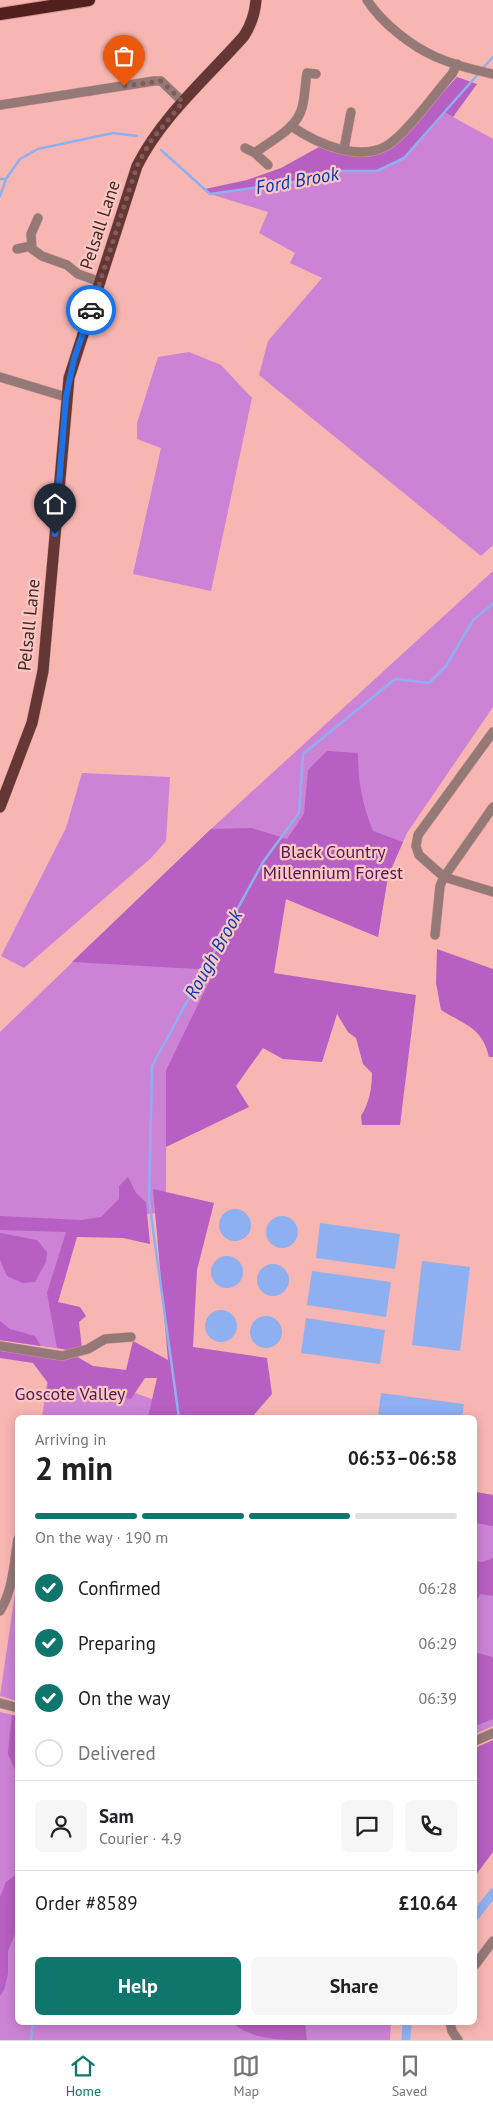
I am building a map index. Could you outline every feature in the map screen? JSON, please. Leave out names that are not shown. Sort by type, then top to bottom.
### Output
[{"type":"highway","points":[[0,14],[89,0]]},
{"type":"main road","points":[[246,0],[255,12]]},
{"type":"main road","name":"Pelsall Lane","points":[[0,807],[32,723],[43,671],[66,397],[74,359],[101,282],[137,166],[150,142],[183,102],[244,36],[250,27],[255,12],[256,0]]},
{"type":"street","points":[[367,0],[379,15],[417,46],[436,57],[489,73]]},
{"type":"street","points":[[291,126],[323,145],[371,151],[388,145],[447,80],[456,64]]},
{"type":"street","points":[[255,153],[297,120],[302,109],[307,73],[316,74]]},
{"type":"street","points":[[0,105],[154,81],[161,81],[183,102]]},
{"type":"street","points":[[344,149],[351,112]]},
{"type":"street","points":[[245,148],[255,153],[268,164]]},
{"type":"street","points":[[38,218],[31,234],[31,246],[35,252],[58,260],[78,274],[101,282]]},
{"type":"street","points":[[17,249],[31,246]]},
{"type":"street","points":[[0,377],[66,397]]},
{"type":"street","points":[[493,732],[418,835],[416,846],[419,855],[444,876],[493,892]]},
{"type":"street","points":[[435,935],[440,886],[444,876],[493,807]]},
{"type":"street","points":[[0,1346],[62,1356],[88,1349],[105,1339],[132,1337]]},
{"type":"street","points":[[0,1611],[6,1602],[10,1588],[15,1557]]},
{"type":"street","points":[[0,1703],[15,1707]]},
{"type":"street","points":[[477,1739],[493,1733]]},
{"type":"street","points":[[477,1962],[493,1941]]},
{"type":"street","points":[[451,2025],[458,2040]]},
{"type":"green space","points":[[457,77],[477,84],[453,117],[444,112],[404,158],[377,171],[328,171],[294,182],[210,194],[205,189],[247,180],[281,168],[319,147],[330,151],[365,155],[391,148]]},
{"type":"green space","points":[[444,112],[493,139],[493,545],[481,556],[259,375],[268,341],[322,278],[290,263],[295,253],[259,233],[268,212],[210,194],[295,183],[328,171],[377,171],[404,158]]},
{"type":"green space","points":[[189,352],[221,365],[252,398],[211,591],[133,574],[161,448],[137,439],[137,423],[158,357]]},
{"type":"green space","name":"Black Country Millennium Forest","points":[[493,571],[493,707],[407,833],[388,876],[378,937],[259,888],[166,1070],[166,1212],[81,1221],[58,1302],[68,1350],[0,1340],[0,1032],[211,829]]},
{"type":"green space","name":"Black Country Millennium Forest","points":[[327,751],[358,753],[361,793],[373,831],[403,842],[388,876],[378,937],[286,899],[274,973],[416,995],[400,1125],[362,1125],[361,1116],[369,1096],[372,1073],[363,1064],[356,1038],[348,1032],[337,1014],[322,1062],[283,1059],[263,1048],[236,1086],[249,1107],[166,1147],[166,1070],[215,970],[72,962],[211,829],[252,828],[287,839],[304,814],[308,770]]},
{"type":"green space","points":[[82,773],[170,777],[166,841],[151,858],[24,968],[1,956],[66,828]]},
{"type":"green space","points":[[437,949],[493,969],[493,1057],[489,1057],[482,1039],[477,1033],[441,1010],[436,983]]},
{"type":"green space","points":[[128,1177],[136,1193],[146,1202],[150,1244],[123,1238],[77,1237],[58,1302],[80,1307],[86,1316],[79,1322],[82,1349],[68,1350],[57,1348],[47,1293],[66,1232],[0,1230],[0,1216],[81,1220],[101,1217],[119,1199],[119,1186]]},
{"type":"green space","points":[[153,1189],[214,1203],[197,1270],[193,1347],[267,1358],[272,1394],[254,1415],[148,1415],[157,1378],[145,1378],[131,1399],[76,1388],[55,1402],[46,1396],[48,1383],[33,1363],[0,1358],[0,1350],[74,1355],[93,1366],[126,1370],[133,1341],[168,1360]]},
{"type":"green space","points":[[0,1233],[37,1240],[47,1252],[46,1262],[35,1282],[23,1283],[7,1276],[0,1260]]},
{"type":"green space","points":[[0,1321],[10,1329],[35,1336],[41,1346],[0,1340]]},
{"type":"green space","name":"Goscote Valley","points":[[50,1362],[196,1415],[42,1415]]},
{"type":"green space","points":[[477,1492],[493,1495],[493,1726],[477,1733]]},
{"type":"green space","points":[[477,1492],[493,1495],[493,1526],[477,1523]]},
{"type":"green space","points":[[493,1558],[493,1596],[480,1594],[477,1601],[477,1561],[483,1562]]},
{"type":"green space","points":[[15,1594],[15,1700],[0,1696]]},
{"type":"green space","points":[[477,1653],[493,1657],[493,1719],[477,1725]]},
{"type":"green space","points":[[0,1712],[15,1716],[15,2025],[391,2025],[390,2040],[0,2040]]},
{"type":"green space","points":[[12,1715],[15,1716],[15,1770],[8,1754]]},
{"type":"green space","points":[[493,1740],[493,1852],[477,1873],[477,1803],[477,1747]]},
{"type":"green space","points":[[15,1875],[15,1934],[8,1951],[8,1974],[4,1990],[0,1996],[0,1897],[6,1882]]},
{"type":"green space","points":[[236,2025],[305,2025],[307,2040],[267,2038],[241,2029]]},
{"type":"water","points":[[235,1209],[246,1214],[251,1225],[246,1236],[235,1241],[224,1236],[219,1225],[224,1214]]},
{"type":"water","points":[[282,1216],[293,1221],[298,1232],[293,1243],[282,1248],[271,1243],[266,1232],[271,1221]]},
{"type":"water","points":[[320,1223],[400,1234],[395,1269],[316,1258]]},
{"type":"water","points":[[227,1256],[238,1261],[243,1272],[238,1283],[227,1288],[216,1283],[211,1272],[216,1261]]},
{"type":"water","points":[[422,1261],[470,1267],[460,1351],[412,1345]]},
{"type":"water","points":[[273,1264],[284,1269],[289,1280],[284,1291],[273,1296],[262,1291],[257,1280],[262,1269]]},
{"type":"water","points":[[312,1271],[391,1282],[386,1317],[307,1305]]},
{"type":"water","points":[[221,1310],[232,1315],[237,1326],[232,1337],[221,1342],[210,1337],[205,1326],[210,1315]]},
{"type":"water","points":[[266,1316],[277,1321],[282,1332],[277,1343],[266,1348],[255,1343],[250,1332],[255,1321]]},
{"type":"water","points":[[306,1318],[385,1330],[380,1364],[301,1353]]},
{"type":"water","points":[[381,1393],[464,1404],[462,1415],[378,1415]]},
{"type":"waterway","name":"Ford Brook","points":[[482,69],[493,57]]},
{"type":"waterway","name":"Ford Brook","points":[[161,150],[210,194],[294,182],[328,171],[377,171],[404,158],[479,73]]},
{"type":"waterway","name":"Ford Brook","points":[[0,179],[6,179],[20,159],[38,149],[113,133],[137,136]]},
{"type":"waterway","name":"Ford Brook","points":[[0,196],[6,179]]},
{"type":"waterway","name":"Rough Brook","points":[[179,1415],[149,1200],[152,1066],[263,862],[299,813],[303,754],[395,679],[429,683],[446,666],[473,620],[493,604]]},
{"type":"waterway","points":[[477,1913],[493,1893]]},
{"type":"waterway","name":"Rough Brook","points":[[31,2040],[33,2025]]},
{"type":"waterway","points":[[406,2040],[407,2025]]},
{"type":"way so far","points":[[91,310],[137,166],[150,142],[183,102],[161,81],[124,86]]},
{"type":"route","points":[[55,534],[69,378],[91,310]]}]
